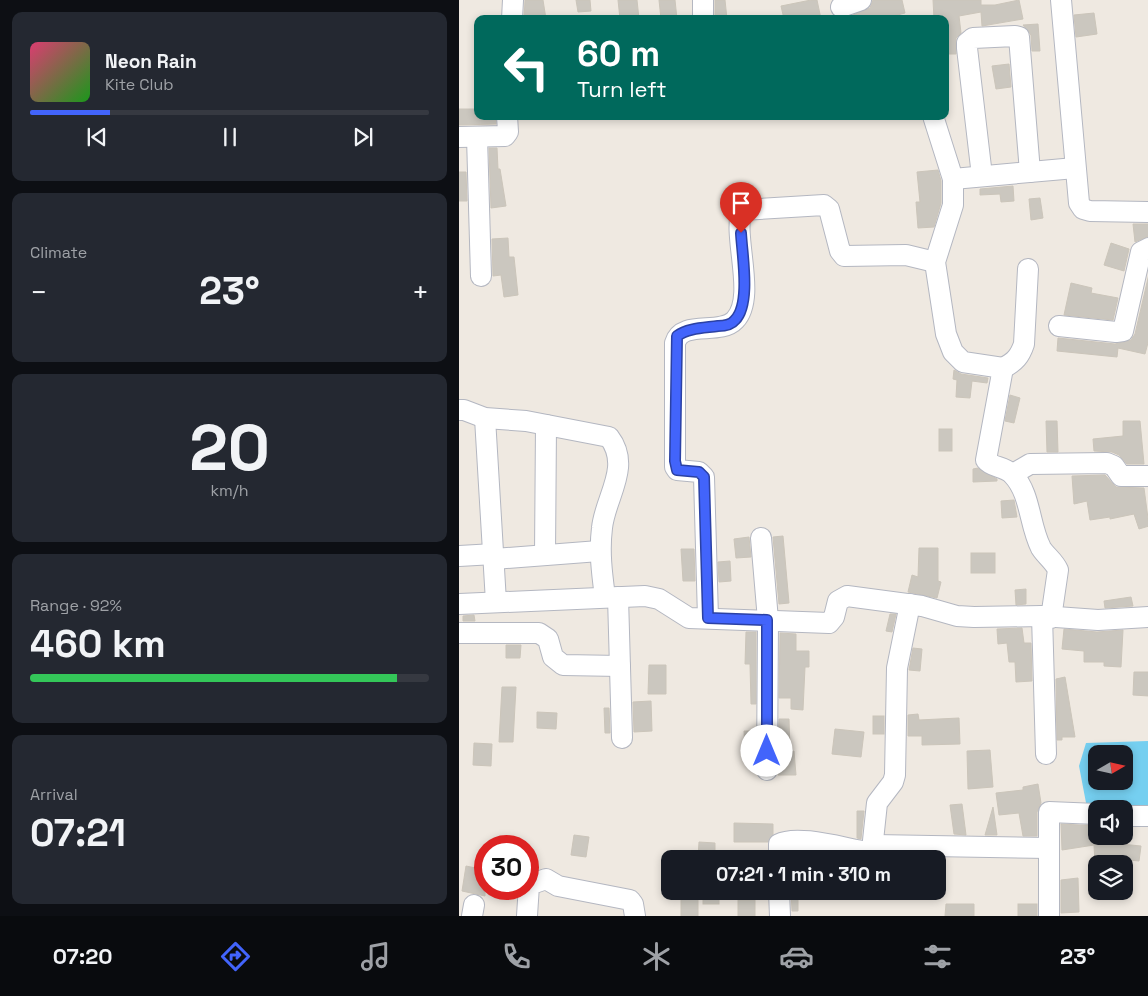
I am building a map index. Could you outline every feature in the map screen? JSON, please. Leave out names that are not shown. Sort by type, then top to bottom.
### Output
[{"type":"street","points":[[512,15],[513,0]]},
{"type":"street","points":[[703,0],[703,15]]},
{"type":"street","points":[[842,9],[861,0]]},
{"type":"street","points":[[1061,0],[1077,195],[1083,209],[1148,212]]},
{"type":"street","points":[[982,176],[967,48],[967,43],[973,38],[1019,37],[1031,172]]},
{"type":"street","points":[[481,276],[468,137],[507,135],[507,120]]},
{"type":"street","points":[[934,120],[953,179],[953,205],[935,262],[946,334],[953,352],[963,362],[1003,368],[1013,363],[1020,354],[1024,344],[1028,269]]},
{"type":"street","points":[[953,179],[1075,168]]},
{"type":"street","points":[[708,618],[704,477],[699,472],[680,471],[675,467],[675,343],[677,336],[683,332],[727,325],[735,320],[741,310],[744,291],[742,210],[824,205],[829,209],[840,251],[844,256],[907,255],[935,262]]},
{"type":"street","points":[[1059,326],[1116,332],[1123,331],[1141,252],[1148,248]]},
{"type":"street","points":[[1003,368],[986,460],[1013,474],[1023,494],[1042,550],[1058,570],[1047,617],[1046,754]]},
{"type":"street","points":[[459,410],[485,418],[526,420],[609,437],[615,446],[619,458],[617,482],[605,509],[599,551],[612,597],[620,666],[622,738]]},
{"type":"street","points":[[485,418],[496,602]]},
{"type":"street","points":[[545,555],[547,425]]},
{"type":"street","points":[[1013,474],[1030,464],[1107,464],[1114,466],[1121,476],[1148,476]]},
{"type":"street","points":[[761,538],[767,620],[767,770]]},
{"type":"street","points":[[459,556],[494,557],[599,551]]},
{"type":"street","points":[[459,604],[645,596],[659,599],[689,618],[829,623],[834,617],[838,601],[847,596],[910,604],[974,617],[1047,617],[1098,620],[1148,617]]},
{"type":"street","points":[[872,850],[877,803],[893,782],[895,775],[897,668],[910,604]]},
{"type":"street","points":[[459,633],[539,633],[548,639],[553,657],[563,665],[620,666]]},
{"type":"street","points":[[1049,916],[1049,812],[1088,814]]},
{"type":"street","points":[[1133,816],[1148,816]]},
{"type":"street","points":[[780,850],[781,842],[803,842],[855,850]]},
{"type":"street","points":[[874,845],[1048,848]]},
{"type":"street","points":[[527,916],[529,885],[546,879],[558,886],[630,900],[633,904],[635,916]]},
{"type":"street","points":[[779,900],[780,916]]},
{"type":"water","points":[[1148,741],[1148,809],[1133,809],[1133,800],[1088,800],[1087,808],[1079,766],[1086,743]]},
{"type":"building","points":[[525,0],[543,0],[545,15],[524,15]]},
{"type":"building","points":[[576,0],[590,0],[591,11],[578,12]]},
{"type":"building","points":[[618,0],[637,0],[639,15],[620,15]]},
{"type":"building","points":[[659,0],[675,0],[677,15],[661,15]]},
{"type":"building","points":[[715,0],[725,0],[727,15],[715,15]]},
{"type":"building","points":[[817,0],[820,15],[783,15],[781,6]]},
{"type":"building","points":[[873,0],[902,0],[905,13],[897,15],[853,15],[870,8]]},
{"type":"building","points":[[933,0],[981,0],[981,5],[995,5],[1019,0],[1023,19],[982,26],[981,12],[959,16],[961,33],[956,38],[956,54],[949,54],[949,15],[934,15]]},
{"type":"building","points":[[1094,13],[1097,34],[1076,37],[1074,15]]},
{"type":"building","points":[[1038,24],[1040,51],[1032,51],[1031,35],[1023,25]]},
{"type":"building","points":[[1009,64],[1011,87],[996,89],[992,66]]},
{"type":"building","points":[[459,109],[474,109],[474,120],[496,120],[496,124],[459,125]]},
{"type":"building","points":[[489,148],[497,148],[498,169],[500,169],[506,206],[491,208]]},
{"type":"building","points":[[938,170],[941,181],[941,203],[934,227],[918,228],[916,202],[920,202],[917,172]]},
{"type":"building","points":[[459,172],[466,172],[467,201],[459,201]]},
{"type":"building","points":[[1013,186],[1014,201],[1001,202],[1000,194],[980,195],[980,189]]},
{"type":"building","points":[[1040,198],[1043,218],[1031,220],[1029,199]]},
{"type":"building","points":[[1133,224],[1149,224],[1149,236],[1135,242]]},
{"type":"building","points":[[508,238],[509,257],[514,257],[518,295],[504,297],[501,275],[493,276],[492,239]]},
{"type":"building","points":[[1111,243],[1129,249],[1124,271],[1104,265]]},
{"type":"building","points":[[1149,274],[1149,339],[1145,354],[1118,348],[1117,357],[1057,351],[1058,338],[1115,344],[1131,340],[1135,334]]},
{"type":"building","points":[[1071,283],[1092,288],[1091,293],[1118,298],[1113,320],[1064,315]]},
{"type":"building","points":[[954,370],[961,374],[988,378],[987,383],[972,381],[970,398],[956,397],[957,380],[953,379]]},
{"type":"building","points":[[1010,395],[1020,398],[1014,423],[1005,421]]},
{"type":"building","points":[[1046,421],[1057,421],[1058,452],[1047,452]]},
{"type":"building","points":[[1123,421],[1140,421],[1144,464],[1127,464],[1119,455],[1112,452],[1094,451],[1093,439],[1123,436]]},
{"type":"building","points":[[939,429],[952,429],[952,451],[939,451]]},
{"type":"building","points":[[978,468],[997,479],[997,481],[973,482],[973,469]]},
{"type":"building","points":[[1105,475],[1116,487],[1144,488],[1149,526],[1139,529],[1134,514],[1110,519],[1110,517],[1090,520],[1087,501],[1074,504],[1072,476]]},
{"type":"building","points":[[1014,500],[1017,517],[1002,518],[1001,501]]},
{"type":"building","points":[[783,536],[789,603],[779,604],[773,537]]},
{"type":"building","points":[[749,537],[751,557],[736,558],[734,539]]},
{"type":"building","points":[[919,548],[938,548],[938,581],[941,582],[937,598],[908,592],[912,575],[918,577]]},
{"type":"building","points":[[681,549],[694,549],[695,581],[683,581]]},
{"type":"building","points":[[971,553],[995,553],[995,573],[971,573]]},
{"type":"building","points":[[730,561],[731,581],[719,582],[718,562]]},
{"type":"building","points":[[1026,589],[1026,604],[1016,605],[1015,590]]},
{"type":"building","points":[[1131,597],[1133,606],[1105,608],[1104,601]]},
{"type":"building","points":[[890,614],[896,614],[892,632],[886,631]]},
{"type":"building","points":[[474,615],[475,621],[463,621],[463,616]]},
{"type":"building","points":[[1022,628],[1024,643],[1031,643],[1032,681],[1016,682],[1015,662],[1009,662],[1007,643],[998,644],[997,629]]},
{"type":"building","points":[[1064,629],[1097,632],[1123,630],[1121,667],[1104,666],[1104,662],[1084,662],[1084,651],[1062,649]]},
{"type":"building","points":[[746,632],[756,632],[756,704],[751,704],[750,664],[745,664]]},
{"type":"building","points":[[780,633],[796,634],[796,651],[809,651],[809,667],[805,667],[803,710],[791,709],[791,698],[779,698]]},
{"type":"building","points":[[506,645],[521,645],[520,658],[506,658]]},
{"type":"building","points":[[913,648],[922,649],[920,671],[909,670]]},
{"type":"building","points":[[649,665],[666,665],[666,694],[648,694]]},
{"type":"building","points":[[1134,672],[1149,672],[1149,696],[1133,695]]},
{"type":"building","points":[[1065,677],[1075,737],[1062,737],[1062,740],[1057,740],[1056,679]]},
{"type":"building","points":[[502,687],[516,687],[513,742],[499,742]]},
{"type":"building","points":[[651,701],[652,731],[634,732],[633,702]]},
{"type":"building","points":[[604,708],[609,708],[610,733],[605,733]]},
{"type":"building","points":[[537,712],[557,713],[556,729],[537,728]]},
{"type":"building","points":[[918,714],[919,720],[959,718],[960,744],[922,745],[922,736],[908,736],[908,715]]},
{"type":"building","points":[[873,716],[884,716],[884,734],[873,734]]},
{"type":"building","points":[[779,719],[789,719],[790,752],[794,751],[796,775],[778,775]]},
{"type":"building","points":[[835,729],[864,732],[861,757],[832,754]]},
{"type":"building","points":[[744,731],[755,731],[755,752],[745,752]]},
{"type":"building","points":[[474,743],[492,744],[491,766],[473,765]]},
{"type":"building","points":[[990,750],[993,787],[968,789],[967,751]]},
{"type":"building","points":[[1038,784],[1041,803],[1037,812],[1037,836],[1023,836],[1019,813],[999,815],[996,793],[1023,790],[1023,787]]},
{"type":"building","points":[[962,804],[966,835],[954,834],[950,805]]},
{"type":"building","points":[[993,807],[997,835],[985,835]]},
{"type":"building","points":[[857,811],[864,811],[861,839],[857,838]]},
{"type":"building","points":[[734,823],[773,824],[773,835],[768,842],[734,842]]},
{"type":"building","points":[[1061,824],[1088,826],[1088,845],[1094,845],[1062,850]]},
{"type":"building","points":[[574,835],[589,837],[586,857],[571,855]]},
{"type":"building","points":[[699,842],[715,843],[715,850],[699,850]]},
{"type":"building","points":[[1094,845],[1141,846],[1139,861],[1133,860],[1133,855],[1095,855]]},
{"type":"building","points":[[466,866],[474,868],[474,894],[462,891]]},
{"type":"building","points":[[1078,878],[1079,912],[1061,913],[1061,880]]},
{"type":"building","points":[[681,900],[698,900],[698,916],[681,916]]},
{"type":"building","points":[[703,900],[719,900],[719,904],[703,904]]},
{"type":"building","points":[[738,900],[755,900],[755,916],[738,916]]},
{"type":"building","points":[[791,900],[798,900],[798,911],[792,911]]},
{"type":"building","points":[[946,904],[974,904],[974,916],[945,916]]},
{"type":"building","points":[[1018,904],[1037,904],[1037,916],[1018,916]]},
{"type":"route","points":[[741,233],[744,291],[741,310],[735,320],[727,325],[683,332],[677,336],[675,343],[675,467],[680,471],[699,472],[704,477],[708,618],[767,620],[767,751]]}]
